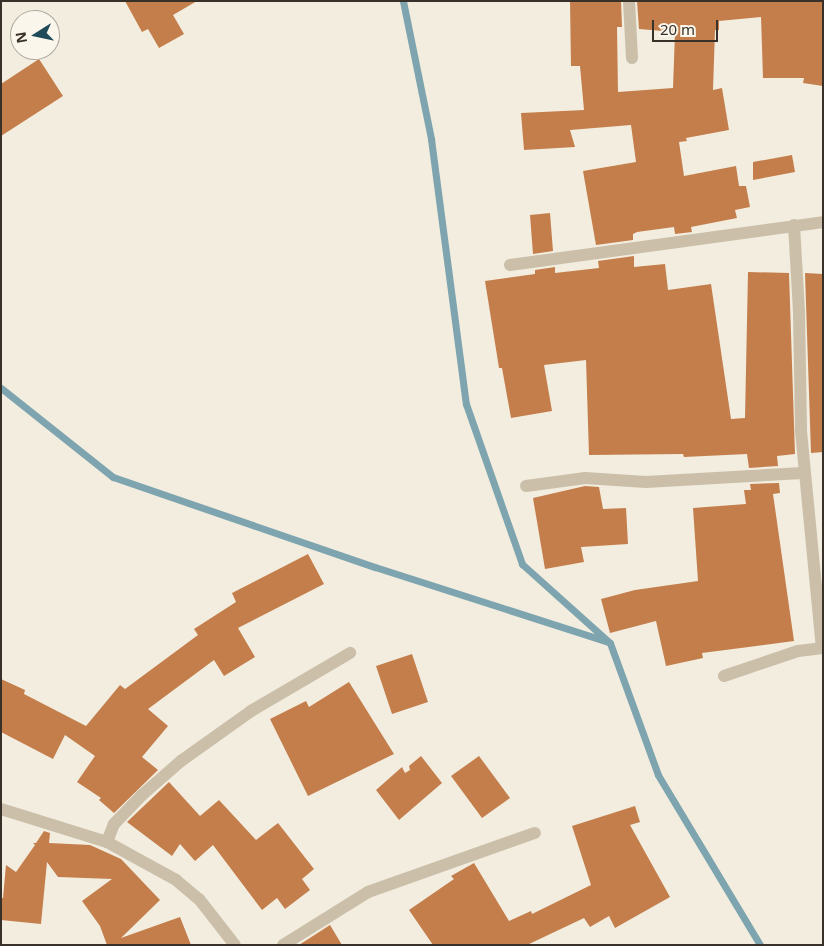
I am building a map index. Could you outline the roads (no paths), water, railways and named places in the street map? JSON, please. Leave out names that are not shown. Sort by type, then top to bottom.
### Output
[{"type":"street","points":[[629,1],[632,58]]},
{"type":"street","points":[[510,265],[823,222]]},
{"type":"street","points":[[724,676],[798,651],[822,648],[801,431],[799,313],[794,225]]},
{"type":"street","points":[[526,486],[584,478],[646,482],[804,473]]},
{"type":"street","points":[[106,842],[114,824],[142,795],[181,761],[250,711],[350,653]]},
{"type":"street","points":[[1,809],[106,842],[176,880],[199,899],[235,945]]},
{"type":"street","points":[[283,945],[368,892],[534,833]]},
{"type":"waterway","points":[[403,1],[431,139],[466,404],[522,564],[610,643],[658,775],[760,945]]},
{"type":"waterway","points":[[1,388],[113,477],[375,567],[608,642]]}]
